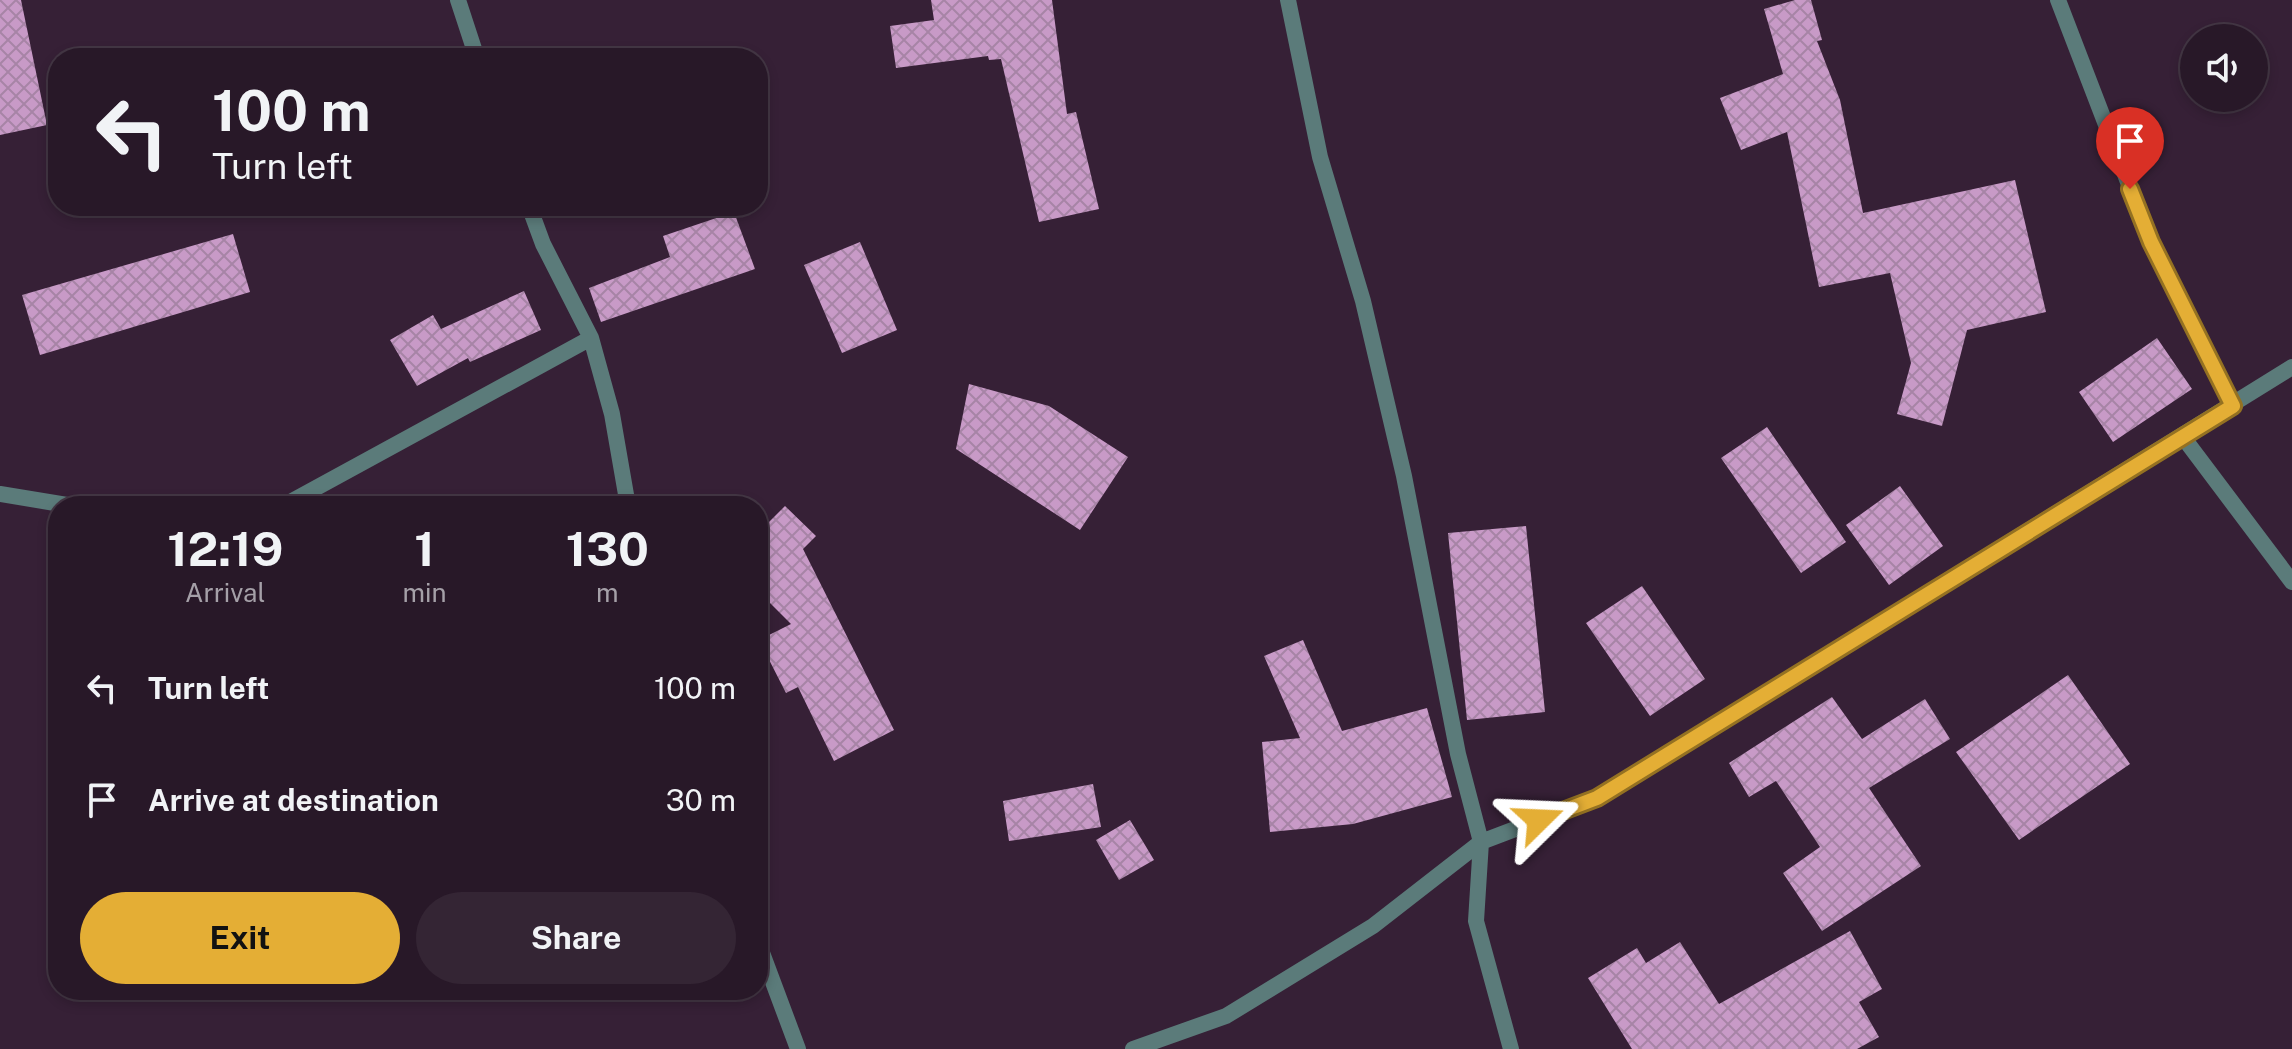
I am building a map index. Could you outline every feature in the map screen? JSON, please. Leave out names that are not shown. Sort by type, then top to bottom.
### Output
[{"type":"street","points":[[458,0],[474,48]]},
{"type":"street","points":[[1288,0],[1320,157],[1363,301],[1404,476],[1458,754],[1481,842],[1476,921],[1511,1049]]},
{"type":"street","points":[[2058,0],[2151,242],[2233,406]]},
{"type":"street","points":[[533,216],[543,244],[591,338],[612,414],[626,496]]},
{"type":"street","points":[[301,496],[591,338]]},
{"type":"street","points":[[1133,1049],[1226,1016],[1373,926],[1481,842],[1597,798],[2292,367]]},
{"type":"street","points":[[2183,437],[2292,582]]},
{"type":"street","points":[[0,494],[48,502]]},
{"type":"street","points":[[768,969],[798,1049]]},
{"type":"building","points":[[0,0],[21,0],[47,125],[0,135]]},
{"type":"building","points":[[931,0],[1052,0],[1067,114],[1076,112],[1099,209],[1039,222],[1001,59],[989,60],[988,56],[896,68],[890,26],[934,20]]},
{"type":"building","points":[[1795,0],[1811,0],[1822,40],[1817,41],[1840,100],[1863,213],[2015,180],[2046,312],[1967,330],[1942,426],[1897,414],[1911,363],[1890,273],[1819,287],[1787,132],[1741,150],[1720,98],[1783,74],[1764,9]]},
{"type":"building","points":[[722,216],[735,216],[755,269],[601,322],[589,288],[670,257],[663,236]]},
{"type":"building","points":[[233,234],[250,292],[40,355],[22,295]]},
{"type":"building","points":[[860,242],[897,330],[842,353],[804,265]]},
{"type":"building","points":[[524,291],[541,330],[470,362],[468,358],[417,386],[390,340],[433,315],[441,329]]},
{"type":"building","points":[[2157,338],[2192,389],[2113,442],[2079,392]]},
{"type":"building","points":[[969,384],[1049,406],[1128,457],[1080,530],[956,449]]},
{"type":"building","points":[[1767,427],[1846,542],[1801,573],[1721,458]]},
{"type":"building","points":[[1900,486],[1943,546],[1889,585],[1846,525]]},
{"type":"building","points":[[785,506],[816,536],[803,549],[894,730],[834,761],[798,687],[786,693],[768,658],[768,636],[791,624],[768,601],[768,523]]},
{"type":"building","points":[[1526,526],[1545,712],[1467,720],[1448,533]]},
{"type":"building","points":[[1642,586],[1705,679],[1650,716],[1586,623]]},
{"type":"building","points":[[1303,640],[1342,731],[1427,708],[1452,797],[1353,824],[1270,832],[1262,742],[1300,738],[1264,656]]},
{"type":"building","points":[[2068,675],[2130,764],[2019,840],[1956,752]]},
{"type":"building","points":[[1832,697],[1862,739],[1925,699],[1950,739],[1869,788],[1921,866],[1822,931],[1783,873],[1820,847],[1776,781],[1749,797],[1729,763]]},
{"type":"building","points":[[1093,784],[1101,827],[1009,841],[1003,801]]},
{"type":"building","points":[[1130,820],[1154,860],[1119,880],[1096,840]]},
{"type":"building","points":[[1850,931],[1882,989],[1859,1002],[1879,1037],[1857,1049],[1632,1049],[1588,978],[1637,948],[1646,963],[1680,942],[1719,1004]]},
{"type":"route","points":[[1539,820],[1597,798],[2233,406],[2151,242],[2130,189]]}]
